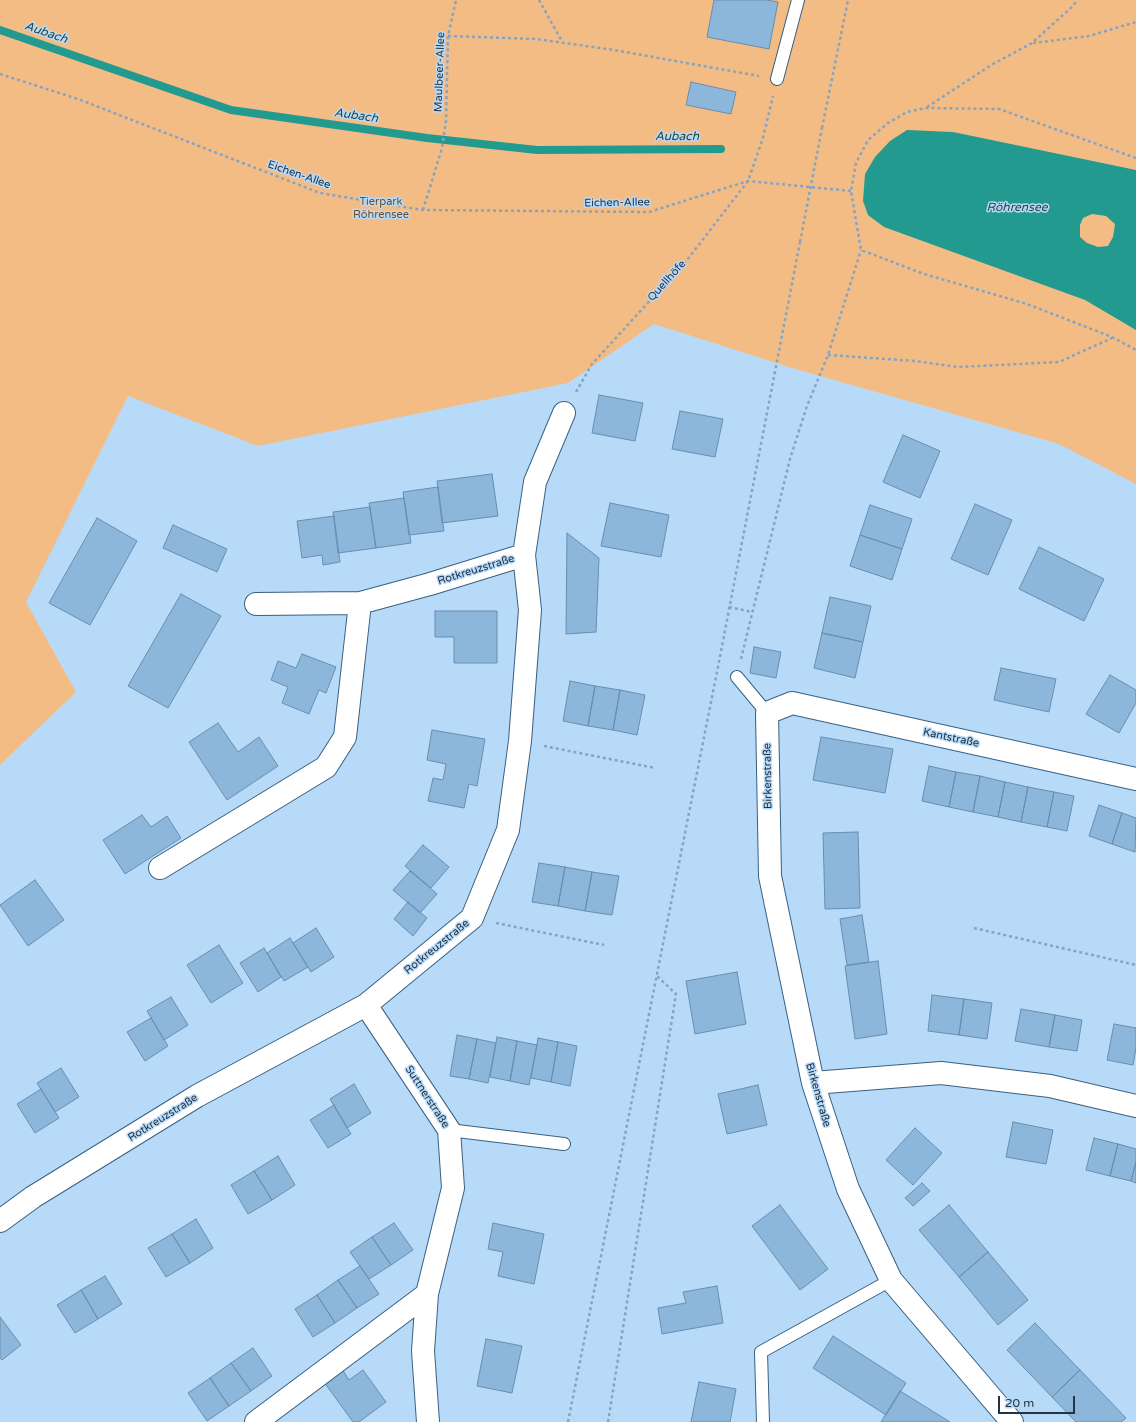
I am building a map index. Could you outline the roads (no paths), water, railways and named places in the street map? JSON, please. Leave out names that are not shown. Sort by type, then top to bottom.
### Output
[{"type":"street","points":[[524,555],[535,482],[564,413]]},
{"type":"street","name":"Rotkreuzstraße","points":[[0,1221],[33,1197],[197,1096],[366,1004],[472,918],[508,830],[520,741],[530,610],[524,555],[360,604],[256,604]]},
{"type":"street","points":[[160,868],[326,767],[345,737],[360,604]]},
{"type":"street","name":"Kantstraße","points":[[767,714],[792,703],[1136,779]]},
{"type":"street","name":"Birkenstraße","points":[[767,714],[770,876],[813,1083],[848,1189],[891,1280],[1012,1422]]},
{"type":"street","name":"Suttnerstraße","points":[[366,1004],[449,1130],[453,1188],[427,1294],[423,1350],[428,1422]]},
{"type":"street","points":[[813,1083],[941,1073],[1050,1086],[1136,1106]]},
{"type":"street","points":[[256,1422],[427,1294]]},
{"type":"lane","points":[[777,79],[798,0]]},
{"type":"lane","points":[[737,677],[767,714]]},
{"type":"lane","points":[[449,1130],[564,1144]]},
{"type":"lane","points":[[763,1422],[761,1352],[891,1280]]},
{"type":"water","name":"Röhrensee","points":[[907,130],[953,132],[1136,170],[1136,330],[1085,300],[884,227],[868,215],[863,201],[865,174],[875,157],[890,141]],"holes":[[[1092,214],[1106,216],[1115,224],[1113,237],[1108,246],[1098,247],[1087,243],[1080,237],[1080,225],[1083,218]]]},
{"type":"waterway","name":"Aubach","points":[[0,30],[231,110],[427,138],[537,150],[721,149]]},
{"type":"park label","name":"Tierpark Röhrensee","points":[[381,208]]}]
